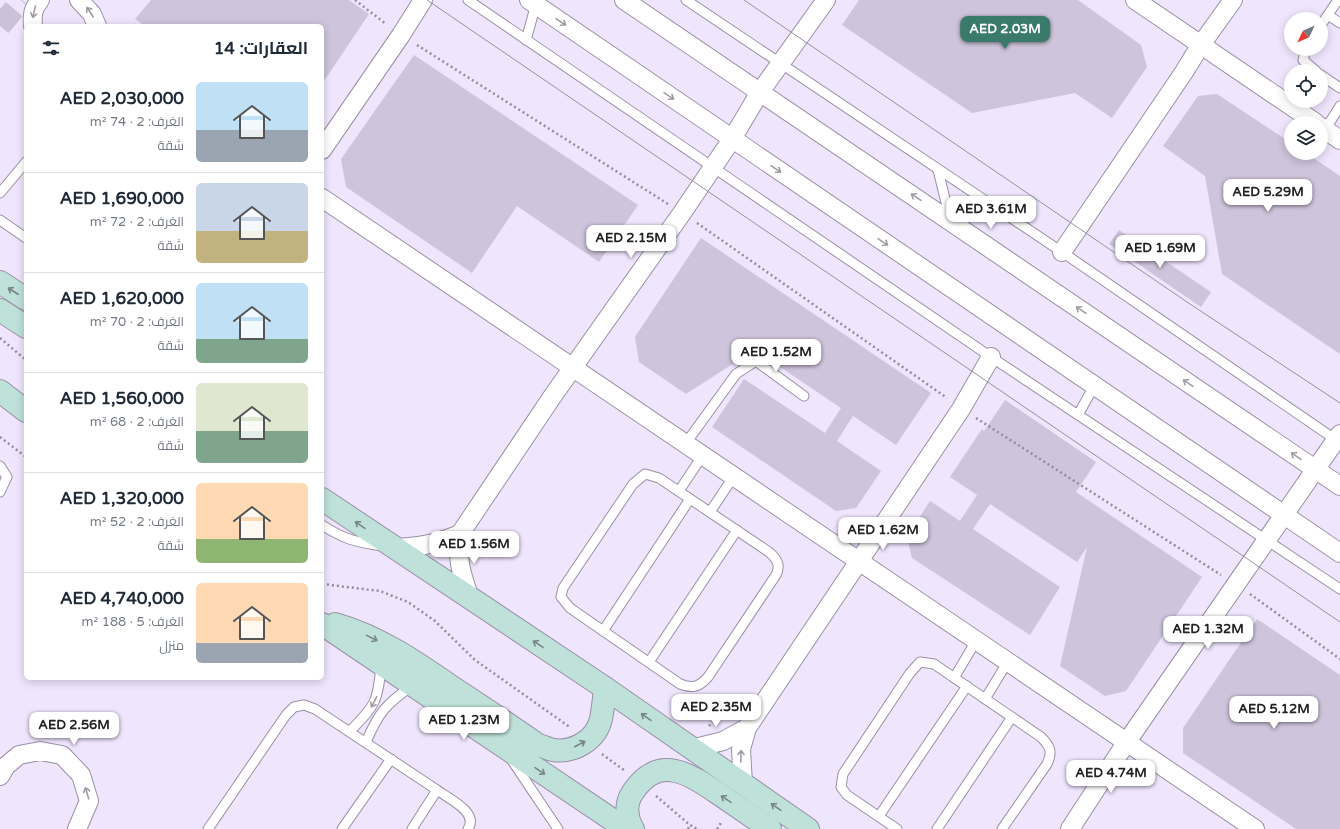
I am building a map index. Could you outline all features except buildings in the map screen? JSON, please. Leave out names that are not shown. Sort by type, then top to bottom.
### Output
[{"type":"street","points":[[33,24],[32,15],[35,6],[40,0]]},
{"type":"street","points":[[79,0],[87,7],[96,24]]},
{"type":"street","points":[[324,147],[402,35],[422,0]]},
{"type":"street","points":[[624,0],[1340,486]]},
{"type":"street","points":[[470,598],[459,567],[458,555],[460,534],[574,366],[682,213],[732,139],[760,92],[826,0]]},
{"type":"street","points":[[1135,0],[1200,46],[1305,116]]},
{"type":"street","points":[[1062,252],[1200,46],[1233,0]]},
{"type":"street","points":[[532,2],[1340,553]]},
{"type":"street","points":[[1328,132],[1340,140]]},
{"type":"street","points":[[324,199],[574,366],[858,562],[1255,829]]},
{"type":"street","points":[[0,282],[24,298]]},
{"type":"street","points":[[0,310],[24,326]]},
{"type":"street","points":[[743,784],[740,760],[741,749],[747,728],[961,409],[991,357]]},
{"type":"street","points":[[0,393],[24,410]]},
{"type":"street","points":[[1070,829],[1126,743],[1235,584],[1315,469],[1339,439]]},
{"type":"street","points":[[324,499],[394,548],[605,688],[808,829]]},
{"type":"street","points":[[394,548],[421,547],[435,544],[460,534]]},
{"type":"street","points":[[324,621],[367,635],[392,648],[415,661],[538,745],[553,750],[568,750],[583,744],[594,734],[601,720],[605,688]]},
{"type":"street","points":[[324,625],[626,829]]},
{"type":"street","points":[[691,749],[723,741],[747,728]]},
{"type":"street","points":[[0,776],[6,766],[19,755],[40,751],[62,755],[81,775],[89,801],[77,829]]},
{"type":"street","points":[[633,829],[626,810],[631,795],[640,782],[649,774],[663,770],[676,770],[694,778],[770,829]]},
{"type":"lane","points":[[468,0],[991,357],[1340,589]]},
{"type":"lane","points":[[686,0],[1339,439]]},
{"type":"lane","points":[[1338,0],[1328,15],[1340,23]]},
{"type":"lane","points":[[526,40],[532,2]]},
{"type":"lane","points":[[1304,56],[1303,60],[1308,64]]},
{"type":"lane","points":[[1328,80],[1340,88]]},
{"type":"lane","points":[[1328,118],[1340,106]]},
{"type":"lane","points":[[0,193],[24,168]]},
{"type":"lane","points":[[938,170],[950,220]]},
{"type":"lane","points":[[0,220],[24,237]]},
{"type":"lane","points":[[686,443],[736,374],[756,361],[804,396]]},
{"type":"lane","points":[[1078,415],[1094,386]]},
{"type":"lane","points":[[679,491],[703,455]]},
{"type":"lane","points":[[0,466],[8,477],[0,492]]},
{"type":"lane","points":[[645,474],[652,475],[690,499],[769,552],[779,563],[779,570],[721,658],[702,683],[690,688],[680,684],[565,604],[562,597],[563,588],[640,478],[645,474]]},
{"type":"lane","points":[[710,512],[734,476]]},
{"type":"lane","points":[[603,631],[690,499]]},
{"type":"lane","points":[[324,526],[350,541],[394,548]]},
{"type":"lane","points":[[648,662],[737,530]]},
{"type":"lane","points":[[954,678],[976,642]]},
{"type":"lane","points":[[897,829],[844,791],[841,787],[843,774],[910,673],[920,662],[934,664],[1041,737],[1051,748],[1051,755],[1002,829]]},
{"type":"lane","points":[[985,699],[1007,663]]},
{"type":"lane","points":[[350,731],[363,718],[377,698],[381,665]]},
{"type":"lane","points":[[366,742],[379,714],[386,705],[412,686]]},
{"type":"lane","points":[[879,816],[967,686]]},
{"type":"lane","points":[[208,829],[286,715],[294,707],[304,705],[350,731],[468,812],[472,818],[468,829]]},
{"type":"lane","points":[[937,829],[1012,717]]},
{"type":"lane","points":[[501,745],[558,829]]},
{"type":"lane","points":[[342,829],[391,759]]},
{"type":"lane","points":[[412,829],[436,790]]},
{"type":"path","points":[[355,0],[402,35],[682,213],[961,409],[1235,584],[1340,659]]},
{"type":"path","points":[[0,338],[24,358]]},
{"type":"path","points":[[0,437],[24,455]]},
{"type":"path","points":[[324,584],[380,592],[408,602],[435,621],[475,660],[587,740],[601,753],[640,782],[690,825],[697,829]]},
{"type":"path","points":[[688,829],[690,825]]},
{"type":"tunnel","points":[[0,26],[22,0]]},
{"type":"tram line","points":[[427,0],[1340,622]]},
{"type":"tram line","points":[[744,0],[1190,304],[1340,403]]}]
